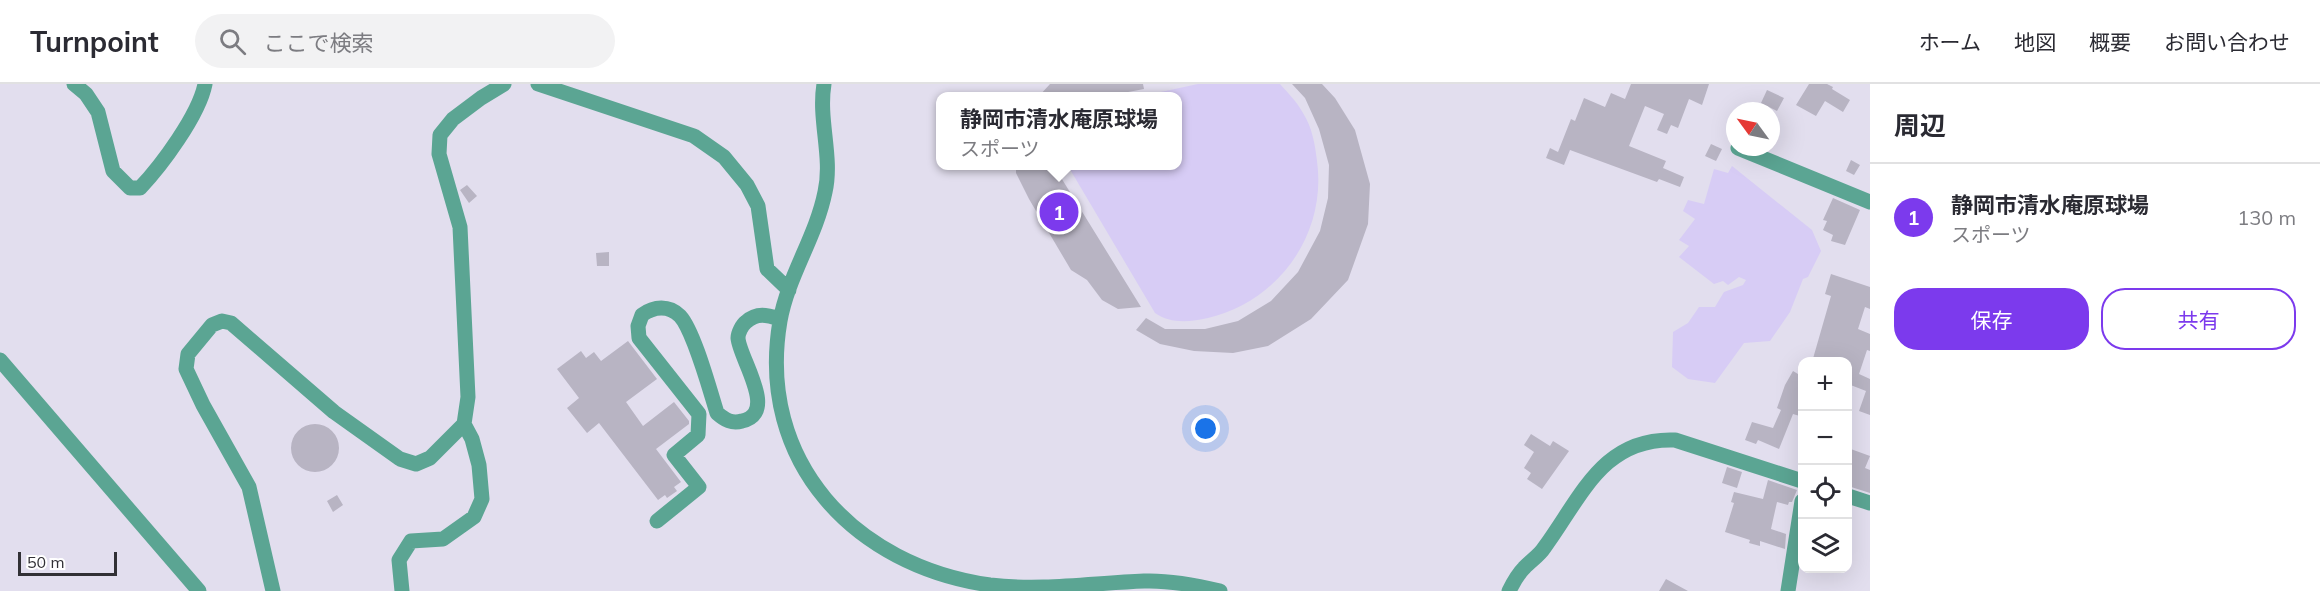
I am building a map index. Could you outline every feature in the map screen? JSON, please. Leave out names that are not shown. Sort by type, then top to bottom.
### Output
[{"type":"street","points":[[74,84],[86,94],[98,112],[113,171],[130,188],[140,188],[156,171],[186,125],[204,91],[205,84]]},
{"type":"street","points":[[402,591],[399,560],[411,541],[443,539],[474,517],[482,499],[479,465],[472,439],[464,424],[468,397],[460,227],[439,154],[440,135],[453,119],[504,84]]},
{"type":"street","points":[[538,84],[694,136],[724,157],[747,185],[758,206],[767,269],[789,290]]},
{"type":"street","points":[[824,84],[822,95],[827,153],[826,190],[819,217],[789,290],[780,319],[777,350],[778,394],[787,434],[794,452],[815,487],[832,509],[879,547],[936,572],[962,580],[989,585],[1043,589],[1146,581],[1184,584],[1220,591]]},
{"type":"street","points":[[1758,156],[1870,202]]},
{"type":"street","points":[[657,521],[699,487],[674,455],[698,435],[699,414],[639,338],[638,326],[642,315],[658,307],[669,309],[680,316],[689,332],[717,413],[735,423],[746,421],[754,414],[758,401],[738,338],[742,325],[752,317],[762,314],[780,319]]},
{"type":"street","points":[[273,591],[249,487],[203,405],[186,369],[188,354],[212,325],[222,321],[231,323],[334,412],[400,459],[416,464],[430,458],[464,424]]},
{"type":"street","points":[[0,360],[199,591]]},
{"type":"street","points":[[1509,591],[1523,569],[1543,550],[1566,512],[1607,462],[1626,448],[1659,439],[1676,440],[1798,479]]},
{"type":"street","points":[[1852,497],[1870,503]]},
{"type":"street","points":[[1788,591],[1800,519]]},
{"type":"shaded area","points":[[1198,84],[1280,84],[1301,109],[1314,142],[1318,188],[1314,214],[1306,238],[1293,260],[1276,280],[1256,297],[1208,318],[1180,321],[1167,319],[1155,313],[1070,170],[1182,170],[1182,92],[1161,92]]},
{"type":"shaded area","points":[[1732,166],[1812,230],[1821,251],[1808,277],[1803,279],[1790,312],[1770,341],[1744,343],[1715,383],[1688,379],[1672,367],[1673,332],[1688,323],[1699,307],[1715,307],[1724,292],[1743,285],[1746,280],[1739,277],[1728,285],[1723,281],[1714,284],[1679,257],[1689,246],[1679,240],[1695,219],[1683,211],[1688,200],[1704,204],[1714,169],[1728,173]]},
{"type":"building","points":[[1050,84],[1143,84],[1144,89],[1128,92],[1043,92]]},
{"type":"building","points":[[1292,84],[1322,84],[1335,98],[1355,130],[1370,184],[1368,224],[1348,280],[1311,319],[1268,346],[1233,353],[1194,351],[1160,344],[1136,330],[1146,318],[1165,329],[1205,329],[1238,321],[1271,301],[1298,272],[1320,231],[1328,198],[1329,165],[1319,129],[1305,98]]},
{"type":"building","points":[[1631,84],[1709,84],[1702,105],[1689,99],[1678,128],[1671,125],[1667,134],[1657,130],[1664,114],[1645,106],[1629,146],[1666,161],[1663,168],[1684,177],[1680,187],[1659,179],[1657,182],[1570,150],[1564,165],[1546,158],[1550,148],[1558,152],[1571,119],[1575,121],[1584,98],[1605,107],[1611,93],[1625,99]]},
{"type":"building","points":[[1809,84],[1827,84],[1850,100],[1843,112],[1825,101],[1816,116],[1796,105]]},
{"type":"building","points":[[1767,90],[1784,98],[1780,105],[1780,102],[1761,102]]},
{"type":"building","points":[[1711,144],[1722,149],[1716,161],[1705,156]]},
{"type":"building","points":[[1851,160],[1860,165],[1854,175],[1846,171]]},
{"type":"building","points":[[1016,170],[1058,170],[1141,307],[1118,309],[1102,300],[1087,280],[1071,270]]},
{"type":"building","points":[[467,185],[477,196],[469,203],[460,190]]},
{"type":"building","points":[[1833,198],[1860,210],[1845,245],[1831,241],[1833,235],[1823,230],[1827,221],[1823,220]]},
{"type":"building","points":[[609,252],[609,266],[597,266],[596,253]]},
{"type":"building","points":[[1831,274],[1870,287],[1870,309],[1865,307],[1858,329],[1870,334],[1870,351],[1867,350],[1859,374],[1870,379],[1870,415],[1859,411],[1866,391],[1852,386],[1852,357],[1813,357],[1831,296],[1825,294]]},
{"type":"building","points":[[628,341],[657,379],[626,402],[643,426],[674,402],[689,421],[689,424],[656,449],[681,482],[674,487],[677,491],[667,498],[665,495],[658,500],[599,423],[587,433],[567,408],[579,398],[557,369],[581,351],[586,358],[594,352],[601,361]]},
{"type":"building","points":[[1793,371],[1798,374],[1798,416],[1793,414],[1779,449],[1758,440],[1756,444],[1745,440],[1752,422],[1773,428],[1781,410],[1777,408]]},
{"type":"building","points":[[315,424],[332,431],[339,448],[332,465],[315,472],[298,465],[291,448],[298,431]]},
{"type":"building","points":[[1531,434],[1550,446],[1553,441],[1569,451],[1542,489],[1527,479],[1531,473],[1524,468],[1534,452],[1524,445]]},
{"type":"building","points":[[1852,449],[1870,456],[1865,468],[1870,470],[1870,493],[1852,487]]},
{"type":"building","points":[[1727,467],[1742,472],[1737,488],[1722,483]]},
{"type":"building","points":[[1768,480],[1797,490],[1792,502],[1788,505],[1777,502],[1771,529],[1786,534],[1785,549],[1760,541],[1760,546],[1749,543],[1750,540],[1725,532],[1734,503],[1731,502],[1734,492],[1763,499]]},
{"type":"building","points":[[337,495],[343,505],[333,512],[327,501]]},
{"type":"building","points":[[1666,579],[1688,591],[1659,591]]},
{"type":"place","name":"静岡市清水庵原球場","points":[[1059,212]]}]
